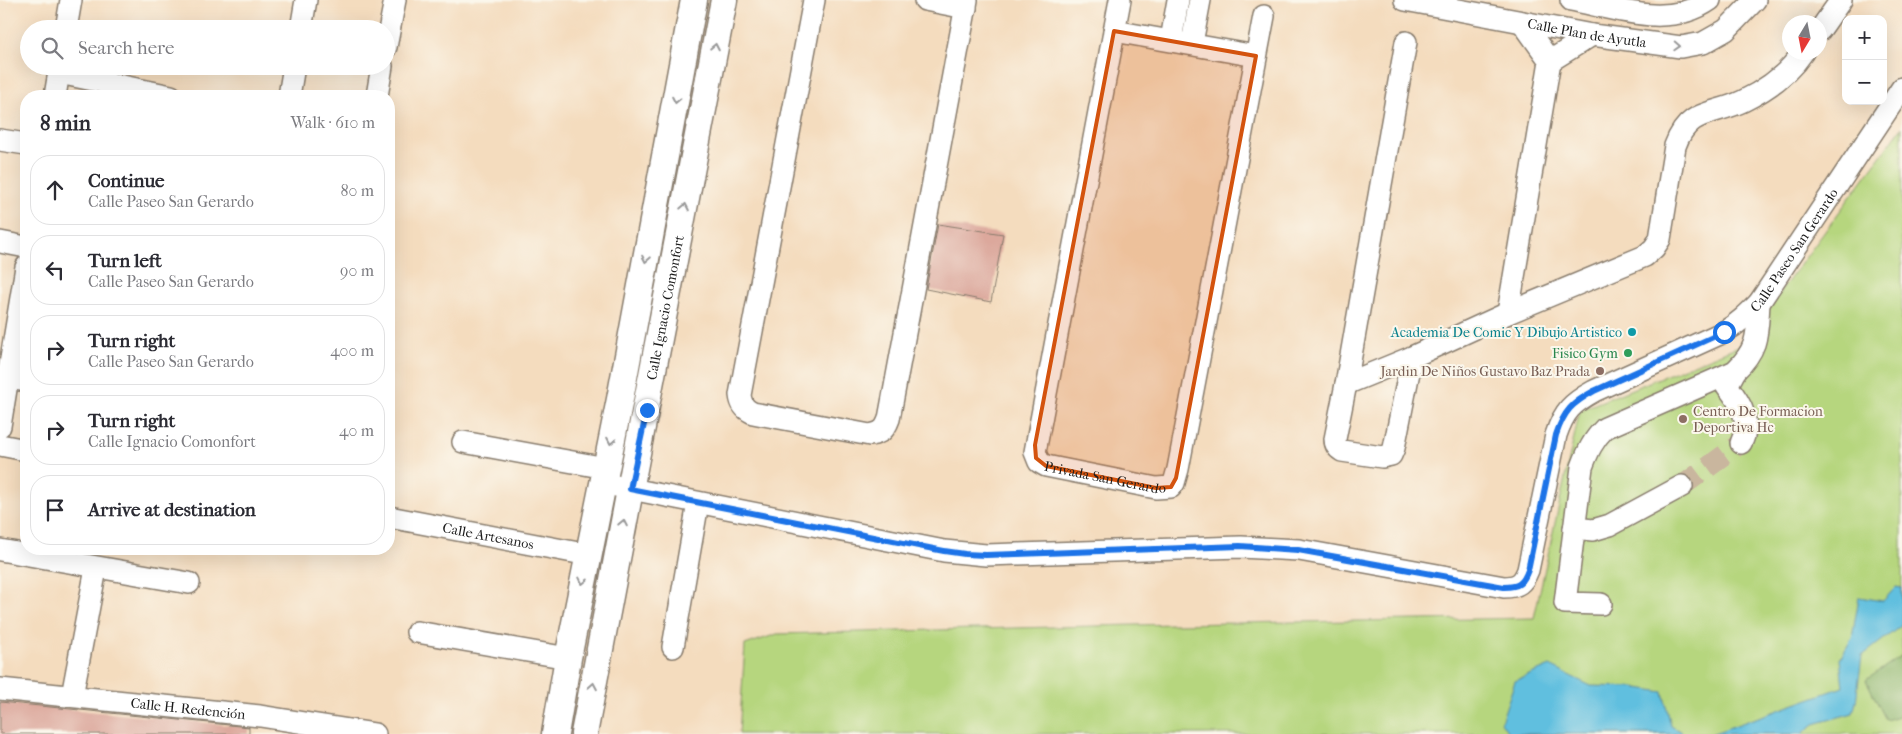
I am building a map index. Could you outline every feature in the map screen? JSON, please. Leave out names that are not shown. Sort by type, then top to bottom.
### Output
[{"type":"main road","name":"Calle Ignacio Comonfort","points":[[555,734],[694,0]]},
{"type":"main road","name":"Calle Ignacio Comonfort","points":[[584,734],[724,0]]},
{"type":"street","points":[[68,20],[71,0]]},
{"type":"street","points":[[303,20],[306,0]]},
{"type":"street","points":[[392,20],[396,0]]},
{"type":"street","points":[[814,0],[740,395],[744,407],[753,413],[870,435],[884,430],[889,419],[967,4],[925,0]]},
{"type":"street","name":"Privada San Gerardo","points":[[1120,0],[1035,452],[1039,462],[1046,466],[1156,488],[1171,487],[1176,478],[1264,16]]},
{"type":"street","points":[[1170,40],[1178,0]]},
{"type":"street","points":[[1192,43],[1200,0]]},
{"type":"street","name":"Calle Plan de Ayutla","points":[[1405,0],[1592,35],[1681,48],[1703,43],[1726,30],[1755,0]]},
{"type":"street","name":"Calle Plan de Ayutla","points":[[1571,0],[1644,14],[1666,16],[1684,13],[1701,7],[1710,0]]},
{"type":"street","points":[[1827,20],[1841,0]]},
{"type":"street","points":[[1508,313],[1550,61],[1522,22]]},
{"type":"street","points":[[1114,31],[1192,43],[1256,56]]},
{"type":"street","points":[[1550,61],[1592,35]]},
{"type":"street","points":[[1406,42],[1346,384],[1334,439],[1336,447],[1342,452],[1388,457],[1391,455],[1412,357]]},
{"type":"street","points":[[1346,384],[1412,357],[1508,313],[1645,256],[1660,240],[1675,146],[1680,132],[1687,123],[1696,118],[1742,102],[1772,84],[1796,60]]},
{"type":"street","points":[[56,90],[58,75]]},
{"type":"street","points":[[81,75],[145,90]]},
{"type":"street","points":[[290,90],[292,75]]},
{"type":"street","points":[[378,90],[380,75]]},
{"type":"street","name":"Calle Paseo San Gerardo","points":[[463,442],[604,476],[630,489],[965,554],[986,555],[1240,546],[1280,548],[1504,587],[1514,587],[1521,584],[1528,570],[1556,435],[1561,421],[1569,408],[1577,400],[1594,391],[1738,324],[1759,303],[1902,88]]},
{"type":"street","points":[[0,140],[20,143]]},
{"type":"street","points":[[0,242],[20,245]]},
{"type":"street","points":[[1601,604],[1565,603],[1582,467],[1588,451],[1595,438],[1605,428],[1735,371],[1746,361],[1754,347],[1759,303]]},
{"type":"street","points":[[0,426],[2,399],[14,366],[20,316]]},
{"type":"street","points":[[1735,371],[1727,386],[1737,398],[1747,422],[1746,434],[1742,443]]},
{"type":"street","points":[[0,445],[20,449]]},
{"type":"street","points":[[1574,528],[1594,530],[1610,525],[1682,486]]},
{"type":"street","points":[[673,647],[698,503]]},
{"type":"street","name":"Calle Artesanos","points":[[395,519],[589,555]]},
{"type":"street","points":[[0,550],[20,553]]},
{"type":"street","points":[[29,555],[189,583]]},
{"type":"street","points":[[72,696],[95,574]]},
{"type":"street","points":[[417,632],[568,658]]},
{"type":"street","name":"Calle H. Redención","points":[[0,689],[260,716],[375,734]]},
{"type":"highlighted area","points":[[1114,31],[1256,56],[1176,478],[1171,487],[1156,488],[1046,466],[1036,458],[1035,445]]},
{"type":"green space","points":[[1902,127],[1902,734],[739,734],[745,645],[777,634],[1175,624],[1534,618],[1580,410],[1741,345]]},
{"type":"green space","points":[[1902,655],[1902,715],[1886,720],[1866,680]]},
{"type":"water","points":[[1896,587],[1902,588],[1902,625],[1862,656],[1853,713],[1814,724],[1802,734],[1711,734],[1843,687],[1840,659],[1852,638],[1859,597],[1883,601]]},
{"type":"water","points":[[1550,666],[1591,686],[1632,687],[1663,692],[1671,726],[1685,734],[1509,734],[1501,722],[1515,681]]},
{"type":"building","points":[[938,224],[1003,234],[991,302],[926,289]]},
{"type":"building","points":[[0,702],[249,727],[249,734],[0,734]]},
{"type":"tunnel","points":[[1682,486],[1741,443]]},
{"type":"place","name":"Academia De Comic Y Dibujo Artistico","points":[[1632,332]]},
{"type":"place","name":"Fisico Gym","points":[[1628,353]]},
{"type":"place","name":"Jardin De Niños Gustavo Baz Prada","points":[[1600,371]]},
{"type":"place","name":"Centro De Formacion Deportiva Hc","points":[[1683,419]]},
{"type":"route","points":[[647,410],[630,489],[653,492],[698,503],[965,554],[986,555],[1240,546],[1280,548],[1504,587],[1514,587],[1521,584],[1528,570],[1556,435],[1561,421],[1569,408],[1577,400],[1594,391],[1724,332]]}]
